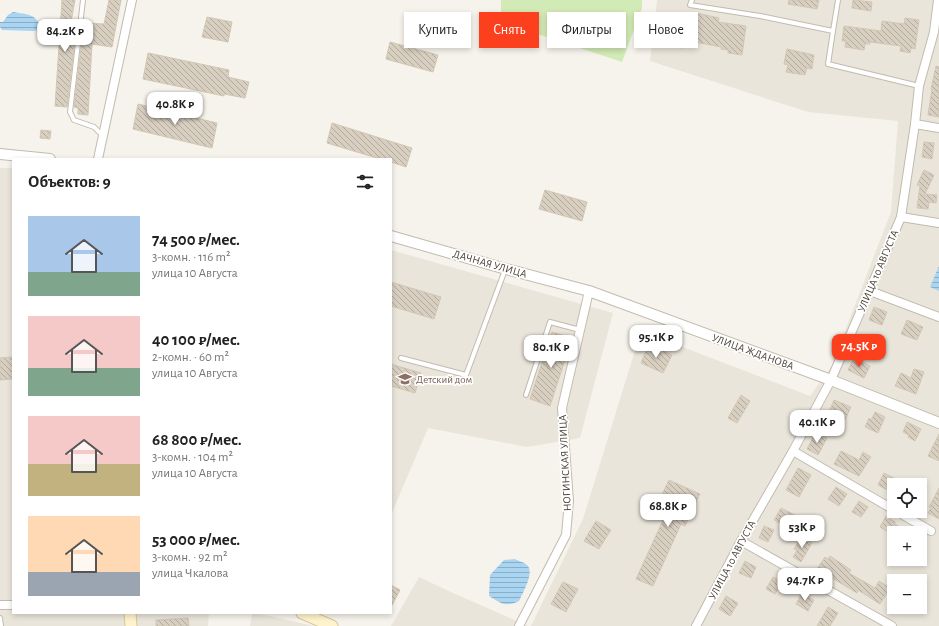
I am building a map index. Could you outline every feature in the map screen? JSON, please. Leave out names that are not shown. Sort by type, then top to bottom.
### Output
[{"type":"main road","points":[[130,614],[131,626]]},
{"type":"main road","points":[[304,614],[332,626]]},
{"type":"street","points":[[98,158],[132,0]]},
{"type":"street","name":"УЛИЦА 10 АВГУСТА","points":[[696,626],[741,540],[793,451],[831,380],[901,217],[916,124],[920,86],[937,32],[938,0]]},
{"type":"street","points":[[916,124],[939,128]]},
{"type":"street","points":[[0,154],[40,158]]},
{"type":"street","points":[[901,217],[939,223]]},
{"type":"street","name":"ДАЧНАЯ УЛИЦА","points":[[392,236],[589,291]]},
{"type":"street","name":"НОГИНСКАЯ УЛИЦА","points":[[519,626],[566,535],[570,501],[562,408],[589,291]]},
{"type":"street","name":"УЛИЦА ЖДАНОВА","points":[[589,291],[831,380],[939,423]]},
{"type":"street","points":[[870,291],[939,317]]},
{"type":"street","points":[[793,451],[887,505]]},
{"type":"street","points":[[908,518],[930,531]]},
{"type":"street","points":[[741,540],[892,626]]},
{"type":"street","points":[[0,605],[12,605]]},
{"type":"lane","points":[[83,0],[70,112],[74,120],[94,127],[103,136]]},
{"type":"lane","points":[[692,0],[690,5],[760,16],[833,31]]},
{"type":"lane","points":[[838,0],[828,64],[920,86]]},
{"type":"lane","points":[[401,358],[466,375],[506,269]]},
{"type":"lane","points":[[526,395],[550,322],[580,330]]},
{"type":"lane","points":[[0,618],[1,626]]},
{"type":"shaded area","points":[[657,0],[939,0],[939,626],[531,626],[583,519],[641,331],[810,396],[831,367],[891,212],[898,121],[808,112],[650,61],[651,48],[698,48],[698,12],[656,12]]},
{"type":"shaded area","points":[[0,168],[12,168],[12,614],[209,614],[208,626],[0,626]]},
{"type":"shaded area","points":[[392,250],[613,313],[580,438],[527,447],[428,428],[392,513]]},
{"type":"shaded area","points":[[419,577],[453,593],[528,626],[391,626]]},
{"type":"shaded area","points":[[252,614],[260,614],[314,626],[250,626]]},
{"type":"green space","points":[[501,0],[642,0],[641,12],[634,12],[634,30],[622,62],[580,48],[626,48],[626,12],[547,12],[547,37],[539,35],[539,12],[501,12]]},
{"type":"water","points":[[13,12],[35,18],[39,24],[37,30],[2,30],[0,27],[0,22],[3,22],[8,15]]},
{"type":"water","points":[[939,266],[939,291],[930,287]]},
{"type":"water","points":[[515,559],[527,565],[530,572],[529,577],[519,601],[510,604],[503,604],[489,596],[490,575],[504,560]]},
{"type":"building","points":[[62,0],[75,0],[71,22],[77,22],[67,107],[55,106]]},
{"type":"building","points":[[109,0],[121,0],[112,47],[92,44],[88,115],[78,114],[78,108],[74,107],[84,23],[104,24]]},
{"type":"building","points":[[789,0],[819,0],[817,9],[788,4]]},
{"type":"building","points":[[853,0],[872,2],[871,11],[852,8]]},
{"type":"building","points":[[698,13],[719,18],[718,22],[746,26],[742,55],[728,53],[728,50],[721,49],[721,47],[698,43]]},
{"type":"building","points":[[207,17],[232,22],[228,42],[202,37]]},
{"type":"building","points":[[905,18],[919,20],[915,49],[911,48],[910,53],[900,51],[901,46],[870,42],[870,44],[865,44],[864,50],[845,47],[846,41],[842,41],[844,26],[881,31],[882,21],[904,24]]},
{"type":"building","points":[[390,42],[404,46],[404,48],[412,48],[438,55],[433,72],[386,59]]},
{"type":"building","points":[[787,49],[814,55],[812,69],[807,68],[805,75],[786,72],[788,65],[784,64]]},
{"type":"building","points":[[148,53],[229,70],[228,77],[249,82],[245,98],[224,94],[224,96],[143,79]]},
{"type":"building","points":[[936,66],[939,67],[939,117],[928,115],[931,89]]},
{"type":"building","points":[[138,104],[217,123],[212,148],[133,129]]},
{"type":"building","points":[[332,123],[412,148],[406,167],[392,162],[392,158],[377,158],[327,143]]},
{"type":"building","points":[[41,130],[51,131],[50,139],[40,138]]},
{"type":"building","points":[[924,142],[934,143],[932,159],[922,157]]},
{"type":"building","points":[[924,170],[934,175],[925,194],[937,195],[936,203],[929,202],[928,209],[917,208],[920,186],[917,185]]},
{"type":"building","points":[[545,190],[587,202],[582,221],[539,209]]},
{"type":"building","points":[[392,282],[441,297],[434,319],[392,306]]},
{"type":"building","points":[[874,307],[887,312],[882,325],[869,320]]},
{"type":"building","points":[[907,320],[923,327],[917,340],[901,334]]},
{"type":"building","points":[[552,332],[572,338],[550,406],[530,399]]},
{"type":"building","points":[[864,334],[876,338],[872,351],[859,346]]},
{"type":"building","points":[[649,344],[672,355],[663,373],[641,363]]},
{"type":"building","points":[[12,357],[12,379],[0,380],[0,358]]},
{"type":"building","points":[[854,358],[870,366],[864,378],[848,370]]},
{"type":"building","name":"Детский дом","points":[[392,364],[421,373],[415,393],[392,386]]},
{"type":"building","points":[[914,369],[924,372],[916,394],[895,386],[901,373],[911,378]]},
{"type":"building","points":[[741,395],[750,401],[737,423],[728,418]]},
{"type":"building","points":[[834,400],[851,407],[845,420],[829,412]]},
{"type":"building","points":[[875,412],[885,417],[878,433],[865,427],[869,418],[871,420]]},
{"type":"building","points":[[907,422],[921,429],[915,441],[903,432]]},
{"type":"building","points":[[816,432],[827,438],[818,455],[807,449]]},
{"type":"building","points":[[939,434],[939,461],[928,456]]},
{"type":"building","points":[[841,451],[859,460],[863,452],[871,457],[859,476],[834,464]]},
{"type":"building","points":[[798,468],[811,475],[799,497],[786,490]]},
{"type":"building","points":[[884,473],[894,478],[887,478],[887,490],[878,485]]},
{"type":"building","points":[[669,480],[700,494],[685,526],[681,524],[653,586],[636,579],[665,516],[654,511]]},
{"type":"building","points":[[836,487],[847,494],[839,506],[828,499]]},
{"type":"building","points":[[939,488],[939,519],[928,513],[931,508],[929,507]]},
{"type":"building","points":[[859,501],[868,507],[861,517],[852,512]]},
{"type":"building","points":[[781,508],[795,515],[788,528],[774,520]]},
{"type":"building","points":[[886,516],[898,526],[887,526],[887,532],[880,527]]},
{"type":"building","points":[[596,521],[611,530],[599,549],[584,541]]},
{"type":"building","points":[[764,526],[774,530],[768,542],[759,538]]},
{"type":"building","points":[[801,537],[812,543],[801,562],[793,557],[797,550],[794,549]]},
{"type":"building","points":[[830,556],[851,570],[849,573],[875,588],[879,581],[887,586],[887,593],[880,604],[858,590],[857,593],[817,569],[825,557],[828,559]]},
{"type":"building","points":[[745,561],[756,567],[751,578],[739,573]]},
{"type":"building","points":[[773,577],[782,582],[775,594],[766,589]]},
{"type":"building","points":[[563,582],[578,589],[566,612],[551,604]]},
{"type":"building","points":[[392,586],[400,590],[392,605]]},
{"type":"building","points":[[802,593],[814,600],[808,611],[796,604]]},
{"type":"building","points":[[726,596],[738,603],[730,616],[719,609]]},
{"type":"building","points":[[828,607],[838,613],[830,626],[817,626]]},
{"type":"building","points":[[188,618],[189,626],[156,626],[156,620]]},
{"type":"place","name":"Детский дом","points":[[405,379]]}]
